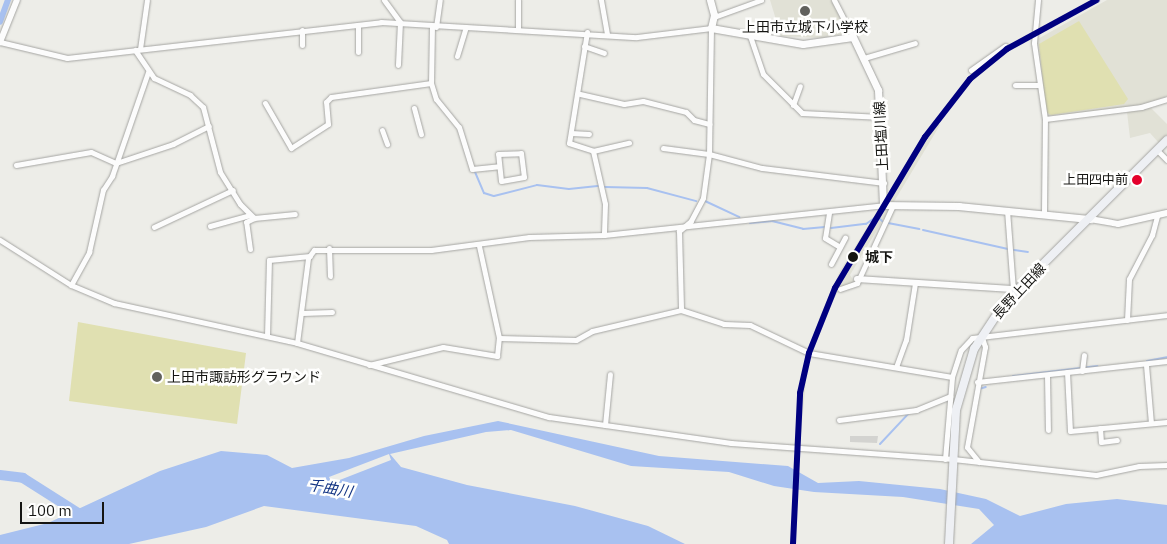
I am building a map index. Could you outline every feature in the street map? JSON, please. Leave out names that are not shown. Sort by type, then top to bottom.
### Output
[{"type":"main road","points":[[710,0],[714,17],[711,28],[803,44],[853,37]]},
{"type":"main road","name":"上田塩川線","points":[[853,37],[877,83],[881,117],[883,205]]},
{"type":"main road","name":"長野上田線","points":[[949,544],[950,460],[958,398],[969,359],[1013,290],[1090,219],[1167,140]]},
{"type":"main road","points":[[883,205],[1044,212],[1090,219]]},
{"type":"street","points":[[17,0],[0,42],[67,58],[302,30],[400,22],[434,27],[518,28],[663,36],[711,28],[709,154],[704,198],[684,227],[679,231],[681,310]]},
{"type":"street","points":[[147,0],[138,49],[148,72],[165,86],[199,102],[209,126],[220,172],[252,216]]},
{"type":"street","points":[[384,0],[400,22],[398,64]]},
{"type":"street","points":[[440,0],[434,27],[431,83],[436,99],[459,127],[472,169],[499,166]]},
{"type":"street","points":[[518,0],[518,28]]},
{"type":"street","points":[[601,0],[607,34]]},
{"type":"street","points":[[714,17],[761,0]]},
{"type":"street","points":[[834,0],[853,37]]},
{"type":"street","points":[[1038,0],[1033,34],[1045,119],[1044,212]]},
{"type":"street","points":[[358,25],[358,52]]},
{"type":"street","points":[[457,56],[466,27]]},
{"type":"street","points":[[302,30],[302,46]]},
{"type":"street","points":[[587,32],[580,94],[569,143],[592,151],[629,143]]},
{"type":"street","points":[[750,36],[763,74],[802,113],[881,117]]},
{"type":"street","points":[[864,58],[915,43]]},
{"type":"street","points":[[584,46],[604,53]]},
{"type":"street","points":[[970,70],[1005,46]]},
{"type":"street","points":[[71,285],[89,252],[103,190],[116,163],[148,72]]},
{"type":"street","points":[[265,103],[291,148],[328,124],[326,102],[330,97],[431,83]]},
{"type":"street","points":[[1015,85],[1039,85]]},
{"type":"street","points":[[793,105],[800,86]]},
{"type":"street","points":[[580,94],[624,104],[642,101],[686,112],[694,120],[709,124]]},
{"type":"street","points":[[1045,119],[1141,107],[1167,99]]},
{"type":"street","points":[[414,108],[421,134]]},
{"type":"street","points":[[16,165],[91,152],[116,163],[173,144],[209,126]]},
{"type":"street","points":[[382,130],[387,144]]},
{"type":"street","points":[[571,133],[590,134]]},
{"type":"street","points":[[663,148],[709,154],[762,168],[884,184]]},
{"type":"street","points":[[1158,150],[1167,160]]},
{"type":"street","points":[[592,151],[605,204],[604,235]]},
{"type":"street","points":[[521,152],[524,177],[501,181],[499,166],[498,154],[521,152]]},
{"type":"street","points":[[154,228],[233,190]]},
{"type":"street","points":[[297,343],[310,256],[314,250],[329,248],[405,251],[479,246],[528,238],[604,235],[829,213],[883,205]]},
{"type":"street","points":[[840,288],[847,290],[857,279],[893,205]]},
{"type":"street","points":[[857,279],[1013,290],[1007,210]]},
{"type":"street","points":[[829,213],[825,238],[840,247]]},
{"type":"street","points":[[1090,219],[1118,224],[1167,213]]},
{"type":"street","points":[[210,226],[252,216],[295,214]]},
{"type":"street","points":[[250,249],[246,222],[252,216]]},
{"type":"street","points":[[1127,320],[1129,279],[1157,216]]},
{"type":"street","points":[[831,264],[844,238]]},
{"type":"street","points":[[0,240],[71,285],[137,310],[297,343],[533,414],[731,443],[979,462],[1096,475],[1131,467],[1167,465]]},
{"type":"street","points":[[369,365],[443,347],[497,356],[499,338],[479,246]]},
{"type":"street","points":[[329,248],[330,276]]},
{"type":"street","points":[[267,336],[269,260],[310,256]]},
{"type":"street","points":[[896,367],[906,340],[915,283]]},
{"type":"street","points":[[499,338],[576,340],[592,331],[681,310],[724,324],[750,325],[809,353],[952,377]]},
{"type":"street","points":[[302,313],[332,312]]},
{"type":"street","points":[[950,460],[950,396],[952,377],[966,342],[982,337],[1167,315]]},
{"type":"street","points":[[979,462],[967,447],[977,382],[985,347],[982,337]]},
{"type":"street","points":[[1082,371],[1084,355]]},
{"type":"street","points":[[977,382],[1146,365],[1167,361]]},
{"type":"street","points":[[1146,365],[1151,423]]},
{"type":"street","points":[[1067,372],[1070,430],[1167,422],[1167,429]]},
{"type":"street","points":[[605,425],[610,374]]},
{"type":"street","points":[[1047,375],[1048,430]]},
{"type":"street","points":[[839,420],[916,410],[950,396]]},
{"type":"street","points":[[1100,428],[1101,442],[1117,440]]},
{"type":"shaded area","name":"上田市立城下小学校","points":[[770,0],[831,0],[848,33],[822,38],[781,36]]},
{"type":"shaded area","points":[[1107,0],[1167,0],[1167,96],[1141,106],[1046,117],[1036,40]]},
{"type":"shaded area","points":[[1150,107],[1167,124],[1167,135],[1159,143],[1150,133],[1130,138],[1127,112]]},
{"type":"shaded area","name":"城下","points":[[934,120],[940,125],[850,275],[855,283],[840,288],[824,317],[807,369],[800,445],[794,445],[802,369],[820,316],[840,271]]},
{"type":"green space","points":[[1079,21],[1128,99],[1124,104],[1051,115],[1046,112],[1039,44]]},
{"type":"green space","name":"上田市諏訪形グラウンド","points":[[78,322],[246,353],[237,424],[69,401]]},
{"type":"water","points":[[498,421],[659,456],[788,466],[818,483],[859,481],[940,489],[986,499],[1020,516],[1066,504],[1117,499],[1167,505],[1167,544],[971,544],[994,525],[979,509],[903,497],[814,492],[774,486],[729,472],[631,466],[511,430],[486,432],[390,454],[401,467],[467,485],[575,506],[648,526],[685,544],[449,544],[447,540],[416,526],[264,506],[206,527],[129,544],[0,544],[0,535],[48,523],[160,471],[221,451],[267,455],[292,468],[349,458],[424,436]]},
{"type":"pier","points":[[389,454],[391,460],[332,483],[329,477]]},
{"type":"building","points":[[850,436],[878,436],[877,443],[850,442]]},
{"type":"waterway","points":[[0,22],[8,0]]},
{"type":"waterway","points":[[475,172],[484,193],[494,196],[537,185],[569,189],[600,186]]},
{"type":"waterway","points":[[605,187],[647,188],[696,201]]},
{"type":"waterway","points":[[705,201],[740,217]]},
{"type":"waterway","points":[[831,228],[866,224],[876,217]]},
{"type":"waterway","points":[[750,223],[772,221],[803,229],[825,227]]},
{"type":"waterway","points":[[888,223],[919,229]]},
{"type":"waterway","points":[[923,230],[1008,249]]},
{"type":"waterway","points":[[1014,250],[1028,252]]},
{"type":"waterway","points":[[1147,361],[1167,357]]},
{"type":"waterway","points":[[1013,376],[1097,366]]},
{"type":"waterway","points":[[979,389],[986,387]]},
{"type":"waterway","points":[[880,444],[909,413]]},
{"type":"waterway","name":"千曲川","points":[[0,475],[23,478],[86,518]]},
{"type":"transit line","points":[[793,544],[800,393],[809,353],[835,288],[925,137],[970,79],[1007,49],[1097,0]]},
{"type":"place","name":"上田市立城下小学校","points":[[805,11]]},
{"type":"place","name":"上田四中前","points":[[1137,180]]},
{"type":"place","name":"城下","points":[[853,257]]},
{"type":"place","name":"上田市諏訪形グラウンド","points":[[157,377]]}]
